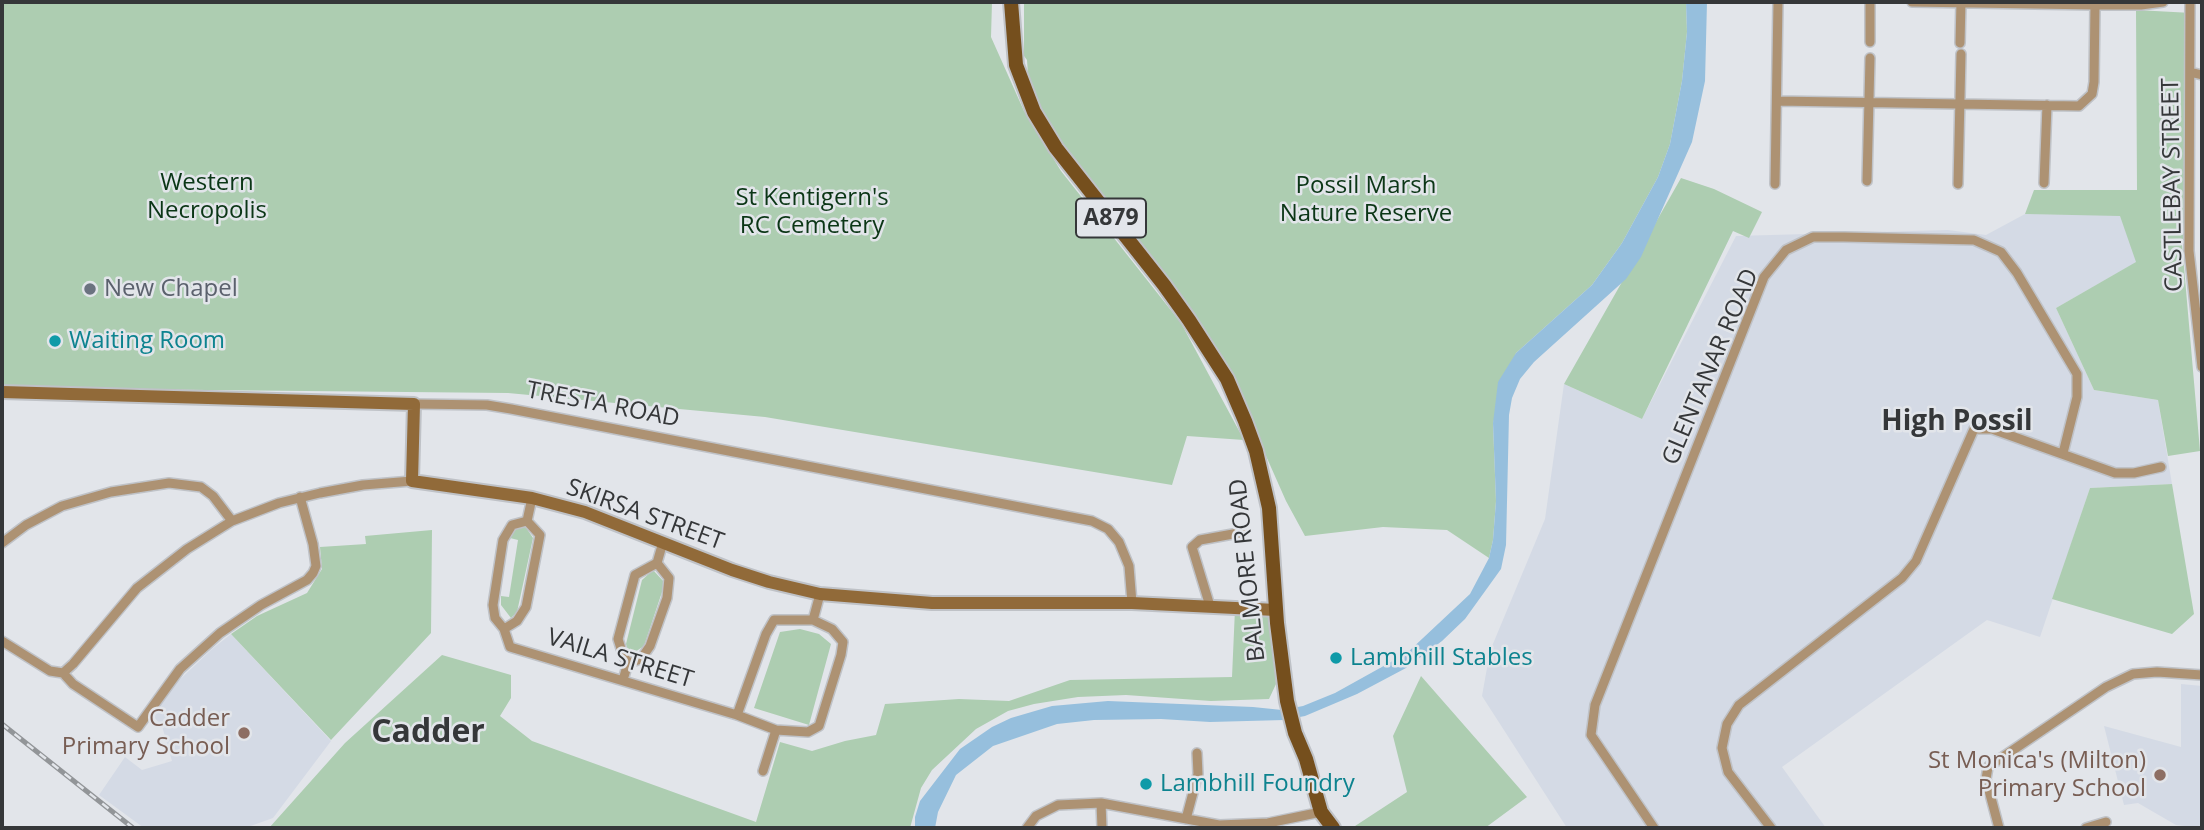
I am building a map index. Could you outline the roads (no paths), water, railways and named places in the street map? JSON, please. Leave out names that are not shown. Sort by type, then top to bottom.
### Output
[{"type":"main road","name":"BALMORE ROAD","points":[[1011,2],[1016,65],[1034,112],[1056,148],[1183,311],[1227,379],[1245,421],[1256,451],[1269,508],[1276,610],[1287,701],[1321,811]]},
{"type":"main road","name":"A879","points":[[1321,811],[1333,828]]},
{"type":"street","points":[[1775,184],[1778,2]]},
{"type":"street","points":[[1870,2],[1870,43]]},
{"type":"street","points":[[1912,2],[2095,5],[2163,2]]},
{"type":"street","points":[[1960,43],[1961,2]]},
{"type":"street","name":"CASTLEBAY STREET","points":[[2190,2],[2189,251],[2202,367]]},
{"type":"street","points":[[1777,101],[2079,106],[2092,94],[2095,5]]},
{"type":"street","points":[[1958,184],[1961,54]]},
{"type":"street","points":[[1867,181],[1870,58]]},
{"type":"street","points":[[2190,72],[2202,75]]},
{"type":"street","points":[[2043,183],[2047,105]]},
{"type":"street","name":"GLENTANAR ROAD","points":[[1654,828],[1591,735],[1595,705],[1764,277],[1786,250],[1813,237],[1844,237],[1975,240],[2001,252],[2017,273],[2077,374],[2077,397],[2063,453]]},
{"type":"street","points":[[2189,251],[2202,250]]},
{"type":"street","name":"TRESTA ROAD","points":[[2,392],[486,405],[511,409],[1092,522],[1108,529],[1119,542],[1129,566],[1132,603]]},
{"type":"street","points":[[412,481],[414,404]]},
{"type":"street","points":[[1771,828],[1728,772],[1722,748],[1727,724],[1739,705],[1902,578],[1916,561],[1974,429],[1992,429],[2115,472],[2134,474],[2161,467]]},
{"type":"street","name":"SKIRSA STREET","points":[[62,673],[73,664],[137,588],[187,549],[232,521],[300,497],[363,485],[412,481],[532,498],[585,512],[745,574],[820,594],[932,603],[1132,603],[1276,610]]},
{"type":"street","points":[[2,543],[26,525],[62,506],[111,492],[169,483],[201,487],[213,496],[232,521]]},
{"type":"street","points":[[2,641],[50,671],[62,673],[73,684],[138,727],[180,669],[220,633],[261,605],[307,580],[313,573],[316,566],[313,544],[300,497]]},
{"type":"street","points":[[527,521],[532,498]]},
{"type":"street","name":"VAILA STREET","points":[[504,629],[517,621],[526,607],[540,535],[527,521],[512,525],[503,540],[493,605],[495,618],[504,629],[510,647],[737,715],[776,730]]},
{"type":"street","points":[[1210,606],[1192,547],[1200,540],[1244,532]]},
{"type":"street","points":[[623,680],[628,663],[618,639],[635,575],[656,563],[663,542]]},
{"type":"street","points":[[628,663],[641,659],[650,646],[667,598],[669,579],[656,563]]},
{"type":"street","points":[[813,620],[820,594]]},
{"type":"street","points":[[737,715],[766,634],[774,620],[813,620],[832,629],[843,642],[819,726],[808,732],[776,730],[763,771]]},
{"type":"street","points":[[1999,828],[1986,779],[1988,767],[2106,687],[2133,674],[2157,672],[2202,675]]},
{"type":"street","points":[[1186,819],[1198,774],[1197,753]]},
{"type":"street","points":[[1027,828],[1036,816],[1058,805],[1101,803],[1219,827],[1268,823],[1321,811]]},
{"type":"street","points":[[1101,803],[1102,828]]},
{"type":"street","points":[[2086,828],[2106,822]]},
{"type":"water","points":[[1686,2],[1707,2],[1705,81],[1692,142],[1641,257],[1626,279],[1534,362],[1520,379],[1509,415],[1506,545],[1501,569],[1465,619],[1442,641],[1406,668],[1357,694],[1305,716],[1284,720],[1210,722],[1161,719],[1094,720],[1057,724],[993,746],[956,775],[938,812],[935,828],[915,828],[920,801],[960,749],[992,727],[1011,718],[1052,706],[1108,701],[1282,710],[1303,706],[1335,693],[1407,653],[1470,594],[1489,558],[1493,540],[1496,501],[1493,423],[1498,382],[1516,353],[1592,285],[1622,243],[1658,177],[1670,144],[1682,81],[1687,32]]},
{"type":"railway","points":[[2,724],[133,828]]},
{"type":"place","name":"New Chapel","points":[[90,289]]},
{"type":"place","name":"Waiting Room","points":[[55,341]]},
{"type":"place","name":"Lambhill Stables","points":[[1336,658]]},
{"type":"place","name":"Cadder Primary School","points":[[244,733]]},
{"type":"place","name":"St Monica's (Milton) Primary School","points":[[2160,775]]},
{"type":"place","name":"Lambhill Foundry","points":[[1146,784]]},
{"type":"district","name":"High Possil","points":[[1957,422]]},
{"type":"district","name":"Cadder","points":[[428,733]]},
{"type":"park label","name":"Western Necropolis","points":[[207,197]]},
{"type":"park label","name":"Possil Marsh Nature Reserve","points":[[1366,200]]},
{"type":"park label","name":"St Kentigern's RC Cemetery","points":[[812,212]]}]
